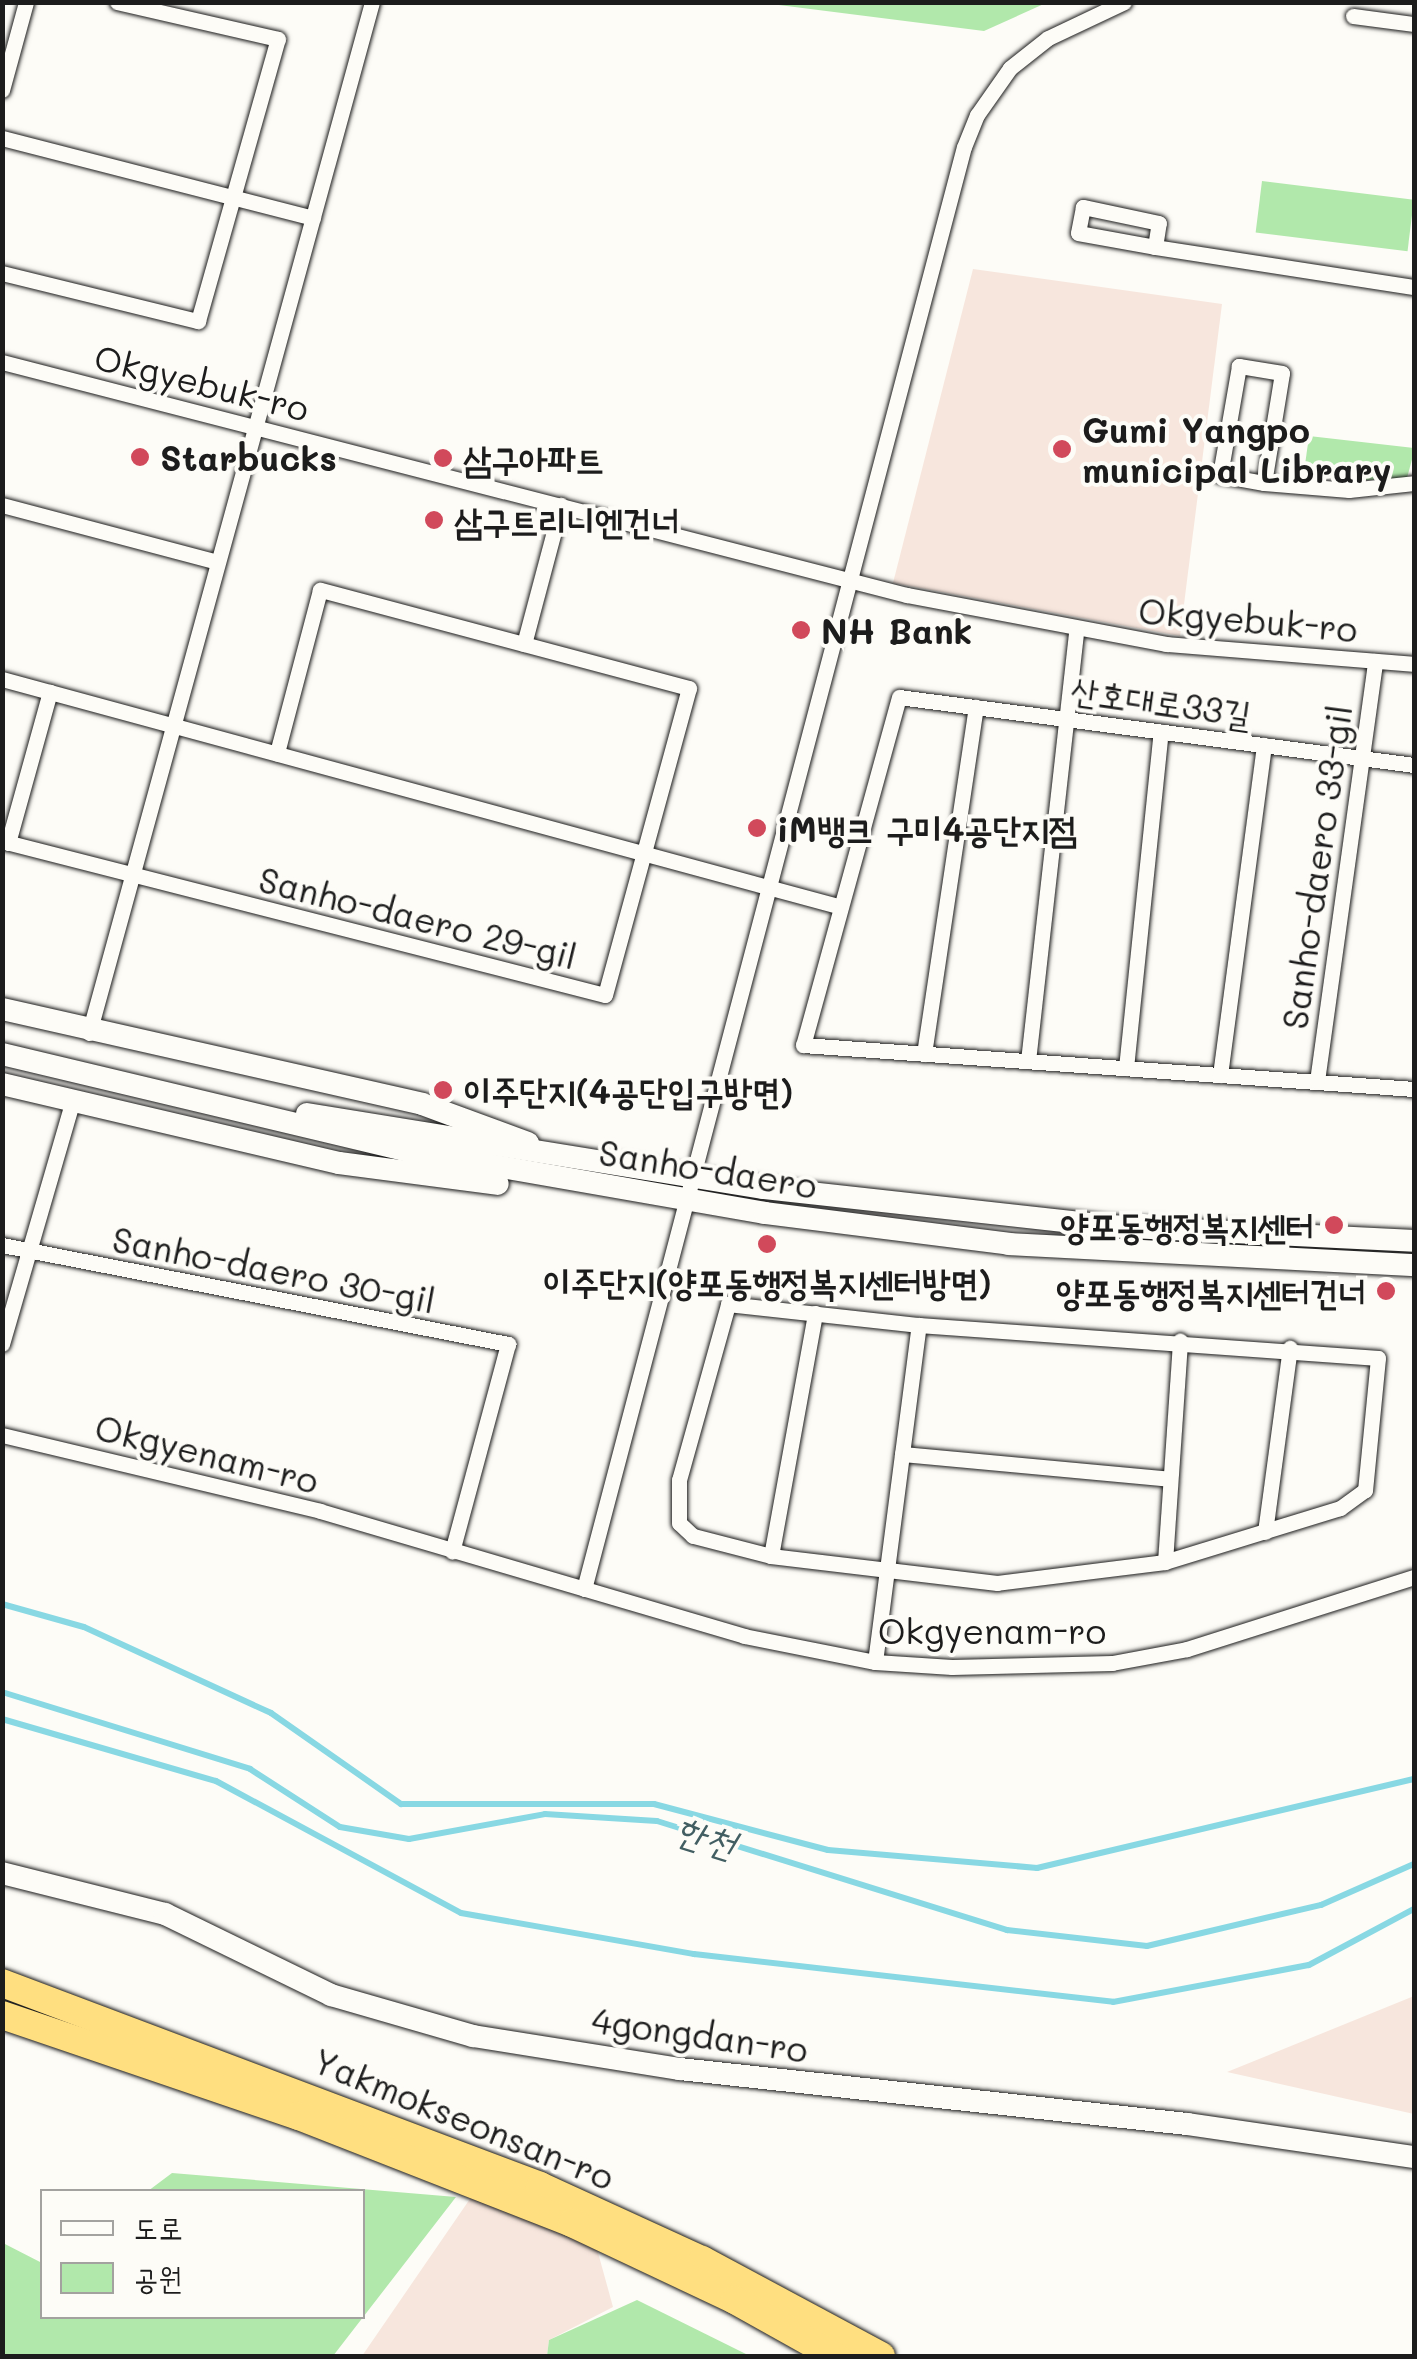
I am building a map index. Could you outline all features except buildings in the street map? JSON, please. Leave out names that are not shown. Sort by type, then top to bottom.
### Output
[{"type":"highway","name":"Yakmokseonsan-ro","points":[[2,1983],[216,2060],[621,2222],[881,2356]]},
{"type":"highway","name":"Yakmokseonsan-ro","points":[[2,2015],[298,2116],[648,2257],[834,2356]]},
{"type":"street","points":[[2,90],[26,2]]},
{"type":"street","points":[[2,273],[198,321],[278,39],[117,2]]},
{"type":"street","points":[[90,1033],[372,2]]},
{"type":"street","points":[[584,1589],[976,116],[1010,68],[1039,44],[1124,2]]},
{"type":"street","points":[[1353,16],[1414,24]]},
{"type":"street","points":[[2,138],[313,218]]},
{"type":"street","points":[[1154,247],[1158,223],[1083,207],[1078,233],[1154,247],[1414,287]]},
{"type":"street","name":"Okgyebuk-ro","points":[[2,362],[851,579],[1076,631],[1414,664]]},
{"type":"street","points":[[1264,484],[1282,373],[1239,366],[1220,475],[1264,484],[1349,490],[1414,483]]},
{"type":"street","points":[[2,504],[218,562]]},
{"type":"street","points":[[524,644],[562,505]]},
{"type":"street","name":"Sanho-daero 29-gil","points":[[50,692],[5,842],[605,995],[689,688],[320,590],[277,754]]},
{"type":"street","points":[[1028,1061],[1076,631]]},
{"type":"street","name":"Sanho-daero 33-gil","points":[[1316,1081],[1375,661]]},
{"type":"street","points":[[2,678],[841,907]]},
{"type":"street","name":"산호대로33길","points":[[841,907],[899,697],[1414,765]]},
{"type":"street","points":[[924,1054],[976,707]]},
{"type":"street","points":[[1126,1068],[1161,732]]},
{"type":"street","name":"Sanho-daero 33-gil","points":[[1220,1075],[1264,746]]},
{"type":"street","name":"Sanho-daero 33-gil","points":[[841,907],[803,1045],[1414,1088]]},
{"type":"street","points":[[2,1009],[90,1033],[422,1104],[558,1158]]},
{"type":"street","name":"Sanho-daero","points":[[2,1038],[218,1096],[558,1158],[690,1189],[1110,1226],[1414,1242]]},
{"type":"street","name":"Sanho-daero","points":[[2,1054],[371,1143],[690,1189],[1010,1244],[1414,1265]]},
{"type":"street","points":[[2,1084],[339,1163],[580,1195],[690,1189]]},
{"type":"street","points":[[2,1344],[72,1103]]},
{"type":"street","name":"Sanho-daero 30-gil","points":[[2,1245],[508,1344],[452,1552]]},
{"type":"street","points":[[728,1304],[919,1325],[1290,1348],[1378,1358],[1365,1490],[1340,1508],[1165,1562],[997,1583],[771,1556],[685,1531],[677,1510],[679,1480],[728,1304]]},
{"type":"street","points":[[771,1556],[815,1313]]},
{"type":"street","points":[[875,1662],[919,1325]]},
{"type":"street","points":[[1165,1562],[1180,1342]]},
{"type":"street","points":[[1265,1532],[1290,1348]]},
{"type":"street","name":"Okgyenam-ro","points":[[2,1435],[320,1511],[744,1636],[875,1662],[952,1668],[1112,1663],[1187,1650],[1414,1577]]},
{"type":"street","points":[[902,1454],[1170,1479]]},
{"type":"street","name":"4gongdan-ro","points":[[2,1874],[165,1914],[331,1995],[456,2032],[680,2069],[1148,2119],[1414,2157]]},
{"type":"shaded area","points":[[973,269],[1222,304],[1180,636],[893,583]]},
{"type":"shaded area","points":[[1414,1996],[1414,2114],[1227,2072]]},
{"type":"shaded area","points":[[474,2193],[594,2238],[613,2307],[549,2340],[547,2356],[362,2356]]},
{"type":"green space","points":[[1046,2],[984,31],[763,3]]},
{"type":"green space","points":[[1262,181],[1414,200],[1408,251],[1256,233]]},
{"type":"green space","points":[[1309,436],[1414,448],[1407,478],[1346,481],[1304,472]]},
{"type":"green space","points":[[172,2173],[361,2189],[151,2189]]},
{"type":"green space","points":[[365,2189],[456,2197],[365,2315]]},
{"type":"green space","points":[[3,2243],[40,2262],[40,2319],[362,2319],[333,2356],[3,2356]]},
{"type":"green space","points":[[637,2300],[750,2356],[547,2356],[549,2340]]},
{"type":"waterway","points":[[2,1604],[84,1627],[271,1713],[401,1804],[654,1804],[828,1850],[1037,1868],[1414,1779]]},
{"type":"waterway","name":"한천","points":[[2,1692],[250,1769],[340,1827],[409,1839],[545,1814],[657,1821],[1007,1930],[1147,1946],[1321,1905],[1414,1864]]},
{"type":"waterway","points":[[2,1719],[216,1781],[461,1913],[694,1954],[1113,2002],[1309,1965],[1414,1909]]},
{"type":"place","name":"Gumi Yangpo municipal Library","points":[[1062,449]]},
{"type":"place","name":"Starbucks","points":[[140,457]]},
{"type":"place","name":"삼구아파트","points":[[443,458]]},
{"type":"place","name":"삼구트리니엔건너","points":[[434,520]]},
{"type":"place","name":"NH Bank","points":[[801,630]]},
{"type":"place","name":"iM뱅크 구미4공단지점","points":[[757,828]]},
{"type":"place","name":"이주단지(4공단입구방면)","points":[[443,1090]]},
{"type":"place","name":"양포동행정복지센터","points":[[1334,1225]]},
{"type":"place","name":"이주단지(양포동행정복지센터방면)","points":[[767,1244]]},
{"type":"place","name":"양포동행정복지센터건너","points":[[1386,1291]]}]
